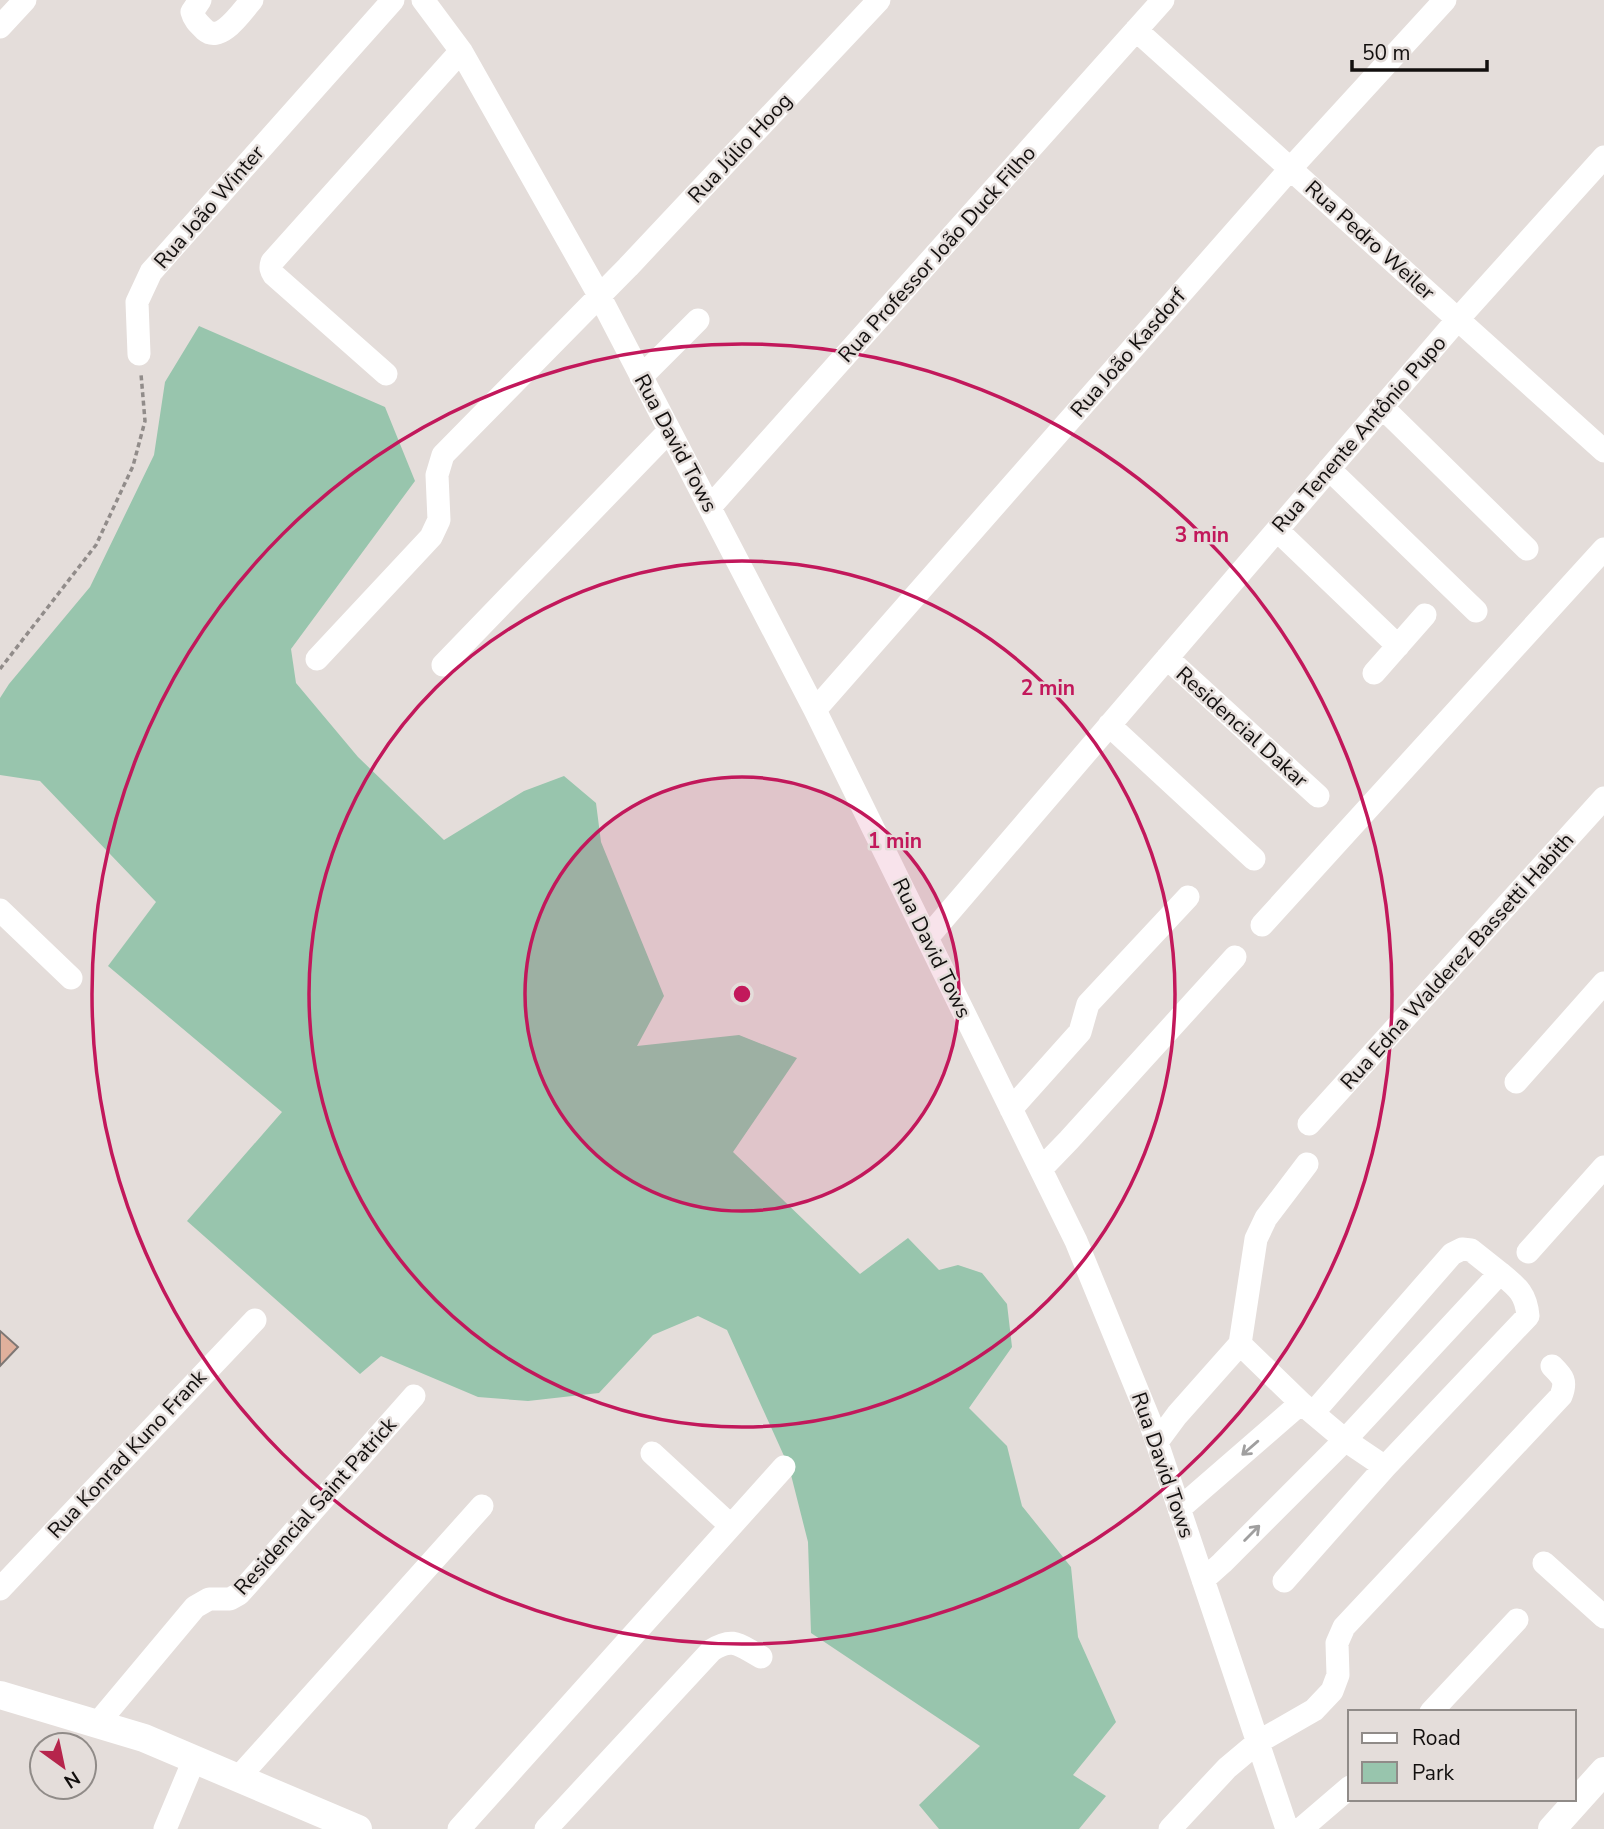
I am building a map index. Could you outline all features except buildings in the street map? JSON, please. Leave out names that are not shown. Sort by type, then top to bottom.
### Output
[{"type":"main road","points":[[0,1695],[144,1738],[358,1829]]},
{"type":"main road","points":[[1552,1829],[1604,1771]]},
{"type":"street","points":[[0,27],[25,0]]},
{"type":"street","points":[[200,0],[192,12],[194,19],[208,33],[216,35],[224,31],[252,0]]},
{"type":"street","name":"Rua João Winter","points":[[139,354],[137,302],[152,272],[393,0]]},
{"type":"street","name":"Rua David Tows","points":[[423,0],[461,51],[599,295],[815,710],[1076,1241],[1157,1442],[1287,1829]]},
{"type":"street","name":"Rua Júlio Hoog","points":[[317,659],[430,537],[439,520],[437,475],[443,455],[628,267],[879,0]]},
{"type":"street","name":"Rua Professor João Duck Filho","points":[[710,507],[1163,0]]},
{"type":"street","name":"Rua João Kasdorf","points":[[815,710],[1290,169],[1446,0]]},
{"type":"street","name":"Rua Pedro Weiler","points":[[1136,30],[1604,451]]},
{"type":"street","points":[[386,374],[274,275],[271,271],[272,262],[461,51]]},
{"type":"street","name":"Rua Tenente Antônio Pupo","points":[[927,938],[1458,319],[1604,157]]},
{"type":"street","points":[[641,377],[698,320]]},
{"type":"street","points":[[1382,407],[1527,549]]},
{"type":"street","points":[[443,665],[669,431]]},
{"type":"street","points":[[1329,469],[1476,611]]},
{"type":"street","points":[[1277,530],[1398,646]]},
{"type":"street","points":[[1262,925],[1604,550]]},
{"type":"street","points":[[1374,673],[1424,615]]},
{"type":"street","name":"Residencial Dakar","points":[[1167,658],[1318,796]]},
{"type":"street","points":[[1110,725],[1254,859]]},
{"type":"street","name":"Rua Edna Walderez Bassetti Habith","points":[[1309,1124],[1604,798]]},
{"type":"street","points":[[1011,1109],[1080,1032],[1088,1004],[1188,897]]},
{"type":"street","points":[[0,910],[71,978]]},
{"type":"street","points":[[1041,1169],[1235,957]]},
{"type":"street","points":[[1516,1082],[1604,983]]},
{"type":"street","points":[[1157,1442],[1177,1415],[1240,1344],[1256,1239],[1266,1218],[1307,1164]]},
{"type":"street","points":[[1528,1252],[1604,1167]]},
{"type":"street","points":[[1179,1509],[1307,1408],[1451,1254],[1462,1249],[1471,1250],[1511,1282],[1527,1300],[1528,1316],[1385,1467],[1284,1581]]},
{"type":"street","points":[[1203,1580],[1345,1440],[1500,1273]]},
{"type":"street","name":"Rua Konrad Kuno Frank","points":[[0,1589],[255,1320]]},
{"type":"street","points":[[1240,1344],[1307,1408],[1345,1440],[1385,1467]]},
{"type":"street","points":[[1170,1829],[1227,1768],[1258,1742],[1314,1710],[1332,1692],[1338,1675],[1337,1643],[1344,1627],[1561,1396],[1564,1387],[1562,1376],[1552,1366]]},
{"type":"street","name":"Residencial Saint Patrick","points":[[97,1724],[195,1607],[209,1599],[230,1599],[239,1594],[414,1396]]},
{"type":"street","points":[[652,1453],[731,1526]]},
{"type":"street","points":[[459,1829],[784,1467]]},
{"type":"street","points":[[238,1778],[482,1506]]},
{"type":"street","points":[[1544,1563],[1604,1617]]},
{"type":"street","points":[[1433,1710],[1517,1620]]},
{"type":"street","points":[[546,1829],[712,1650],[723,1643],[734,1643],[761,1657]]},
{"type":"street","points":[[165,1829],[194,1760]]},
{"type":"street","points":[[1301,1829],[1348,1789]]},
{"type":"path","points":[[0,669],[96,545],[133,466],[145,421],[139,354]]},
{"type":"green space","points":[[199,326],[385,407],[415,481],[291,649],[296,683],[358,757],[444,840],[524,791],[564,776],[596,803],[601,842],[664,996],[637,1046],[739,1035],[797,1058],[733,1152],[860,1274],[908,1238],[939,1270],[958,1265],[982,1273],[1007,1304],[1012,1347],[969,1408],[1007,1446],[1022,1506],[1071,1567],[1078,1637],[1116,1722],[1073,1775],[1106,1796],[1079,1829],[939,1829],[919,1805],[980,1746],[811,1633],[808,1542],[789,1467],[727,1330],[698,1316],[653,1335],[599,1393],[528,1401],[478,1397],[381,1356],[360,1374],[187,1221],[282,1112],[108,966],[156,902],[40,781],[0,775],[0,698],[90,587],[154,455],[165,382]]}]
